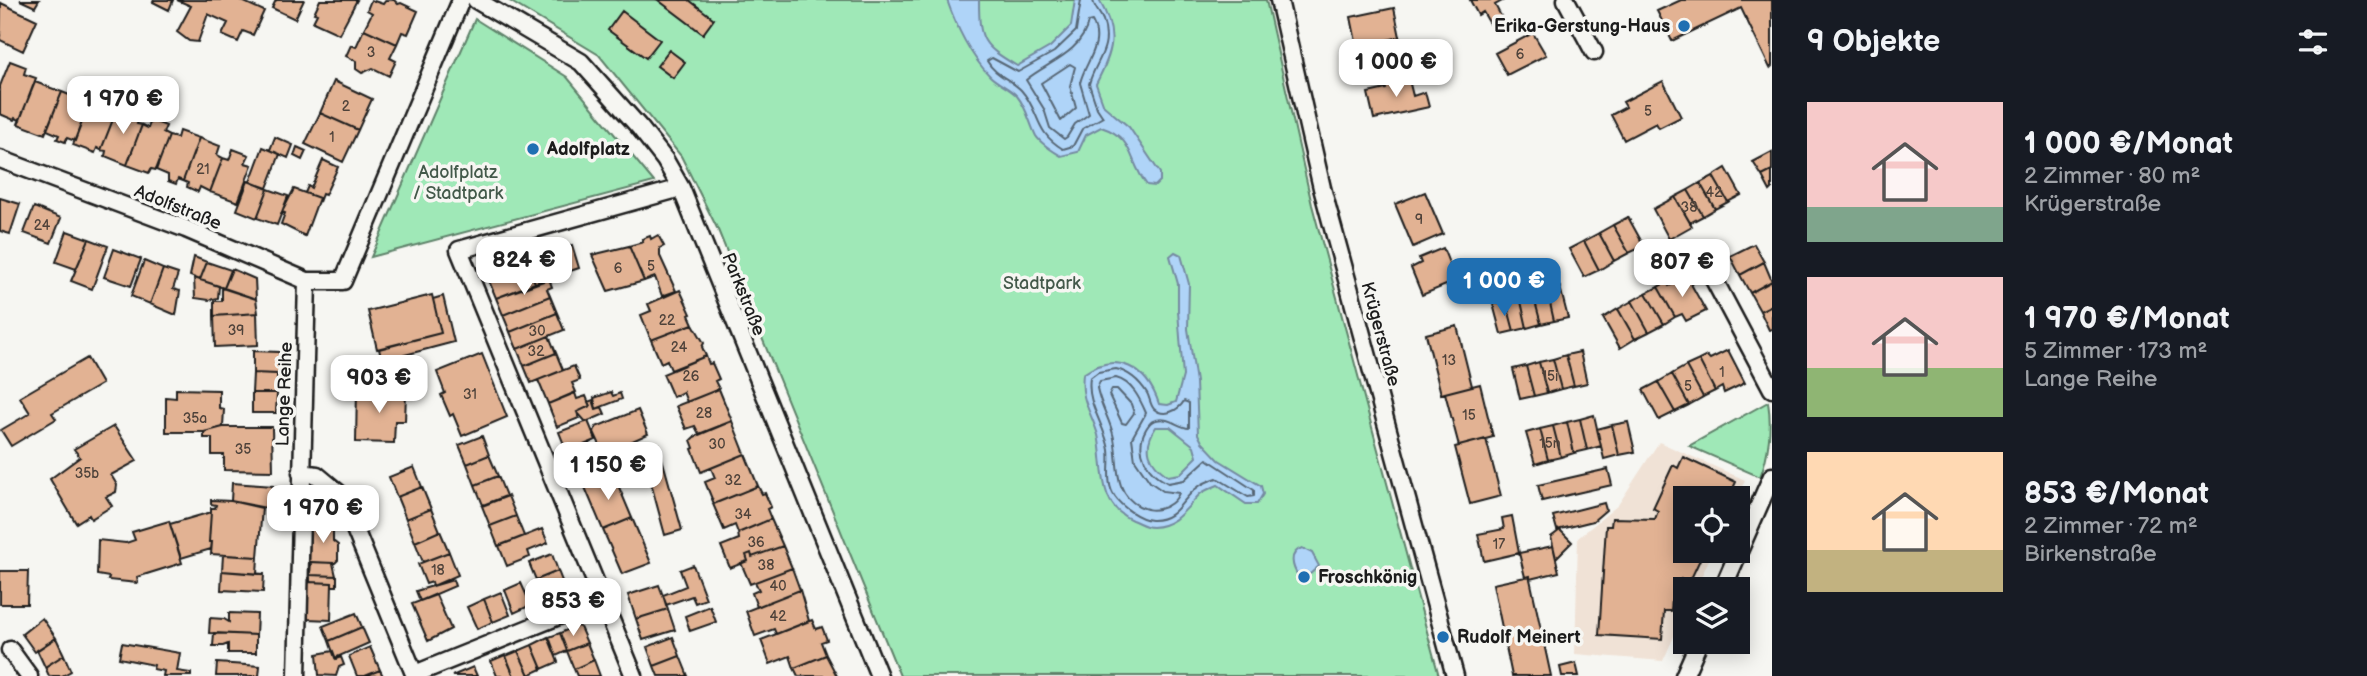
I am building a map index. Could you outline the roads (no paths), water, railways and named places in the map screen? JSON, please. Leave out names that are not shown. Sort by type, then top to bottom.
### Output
[{"type":"street","name":"Adolfstraße","points":[[0,159],[186,229],[307,281],[343,281],[461,0]]},
{"type":"street","name":"Parkstraße","points":[[476,0],[581,62],[665,160],[681,188],[879,676]]},
{"type":"street","name":"Krügerstraße","points":[[1279,0],[1322,188],[1455,676]]},
{"type":"street","points":[[1566,0],[1594,52]]},
{"type":"street","points":[[634,676],[459,250],[681,188]]},
{"type":"street","points":[[1703,259],[1772,389]]},
{"type":"street","name":"Lange Reihe","points":[[297,676],[307,281]]},
{"type":"street","points":[[301,473],[317,474],[341,495],[415,675],[601,599]]},
{"type":"street","points":[[1727,577],[1772,475]]},
{"type":"street","points":[[9,650],[29,676]]},
{"type":"street","points":[[1684,676],[1694,654]]},
{"type":"water","points":[[947,0],[979,0],[980,25],[985,40],[996,53],[1017,66],[1050,47],[1071,26],[1075,0],[1099,0],[1109,23],[1111,42],[1110,52],[1096,84],[1104,106],[1129,127],[1160,173],[1160,181],[1155,186],[1147,185],[1120,137],[1101,127],[1086,135],[1078,152],[1061,156],[1044,145],[1036,136],[1026,110],[1017,96],[990,76],[970,50]]},
{"type":"water","points":[[1175,252],[1181,255],[1189,284],[1188,329],[1196,382],[1198,434],[1219,460],[1261,486],[1263,494],[1257,504],[1246,504],[1218,485],[1201,493],[1173,521],[1152,527],[1132,520],[1112,505],[1104,483],[1098,435],[1082,383],[1083,374],[1108,363],[1119,363],[1139,372],[1154,391],[1159,404],[1176,402],[1183,376],[1178,284],[1170,256]],"holes":[[[1156,427],[1170,427],[1194,446],[1197,457],[1180,474],[1168,476],[1152,460],[1149,442]]]},
{"type":"water","points":[[1302,548],[1312,553],[1319,566],[1310,574],[1299,577],[1293,557]]},
{"type":"place","name":"Erika-Gerstung-Haus","points":[[1684,26]]},
{"type":"place","name":"Adolfplatz","points":[[533,149]]},
{"type":"place","name":"Froschkönig","points":[[1304,577]]},
{"type":"place","name":"Rudolf Meinert","points":[[1443,637]]},
{"type":"park label","name":"Adolfplatz / Stadtpark","points":[[458,182]]},
{"type":"park label","name":"Stadtpark","points":[[1042,283]]}]
